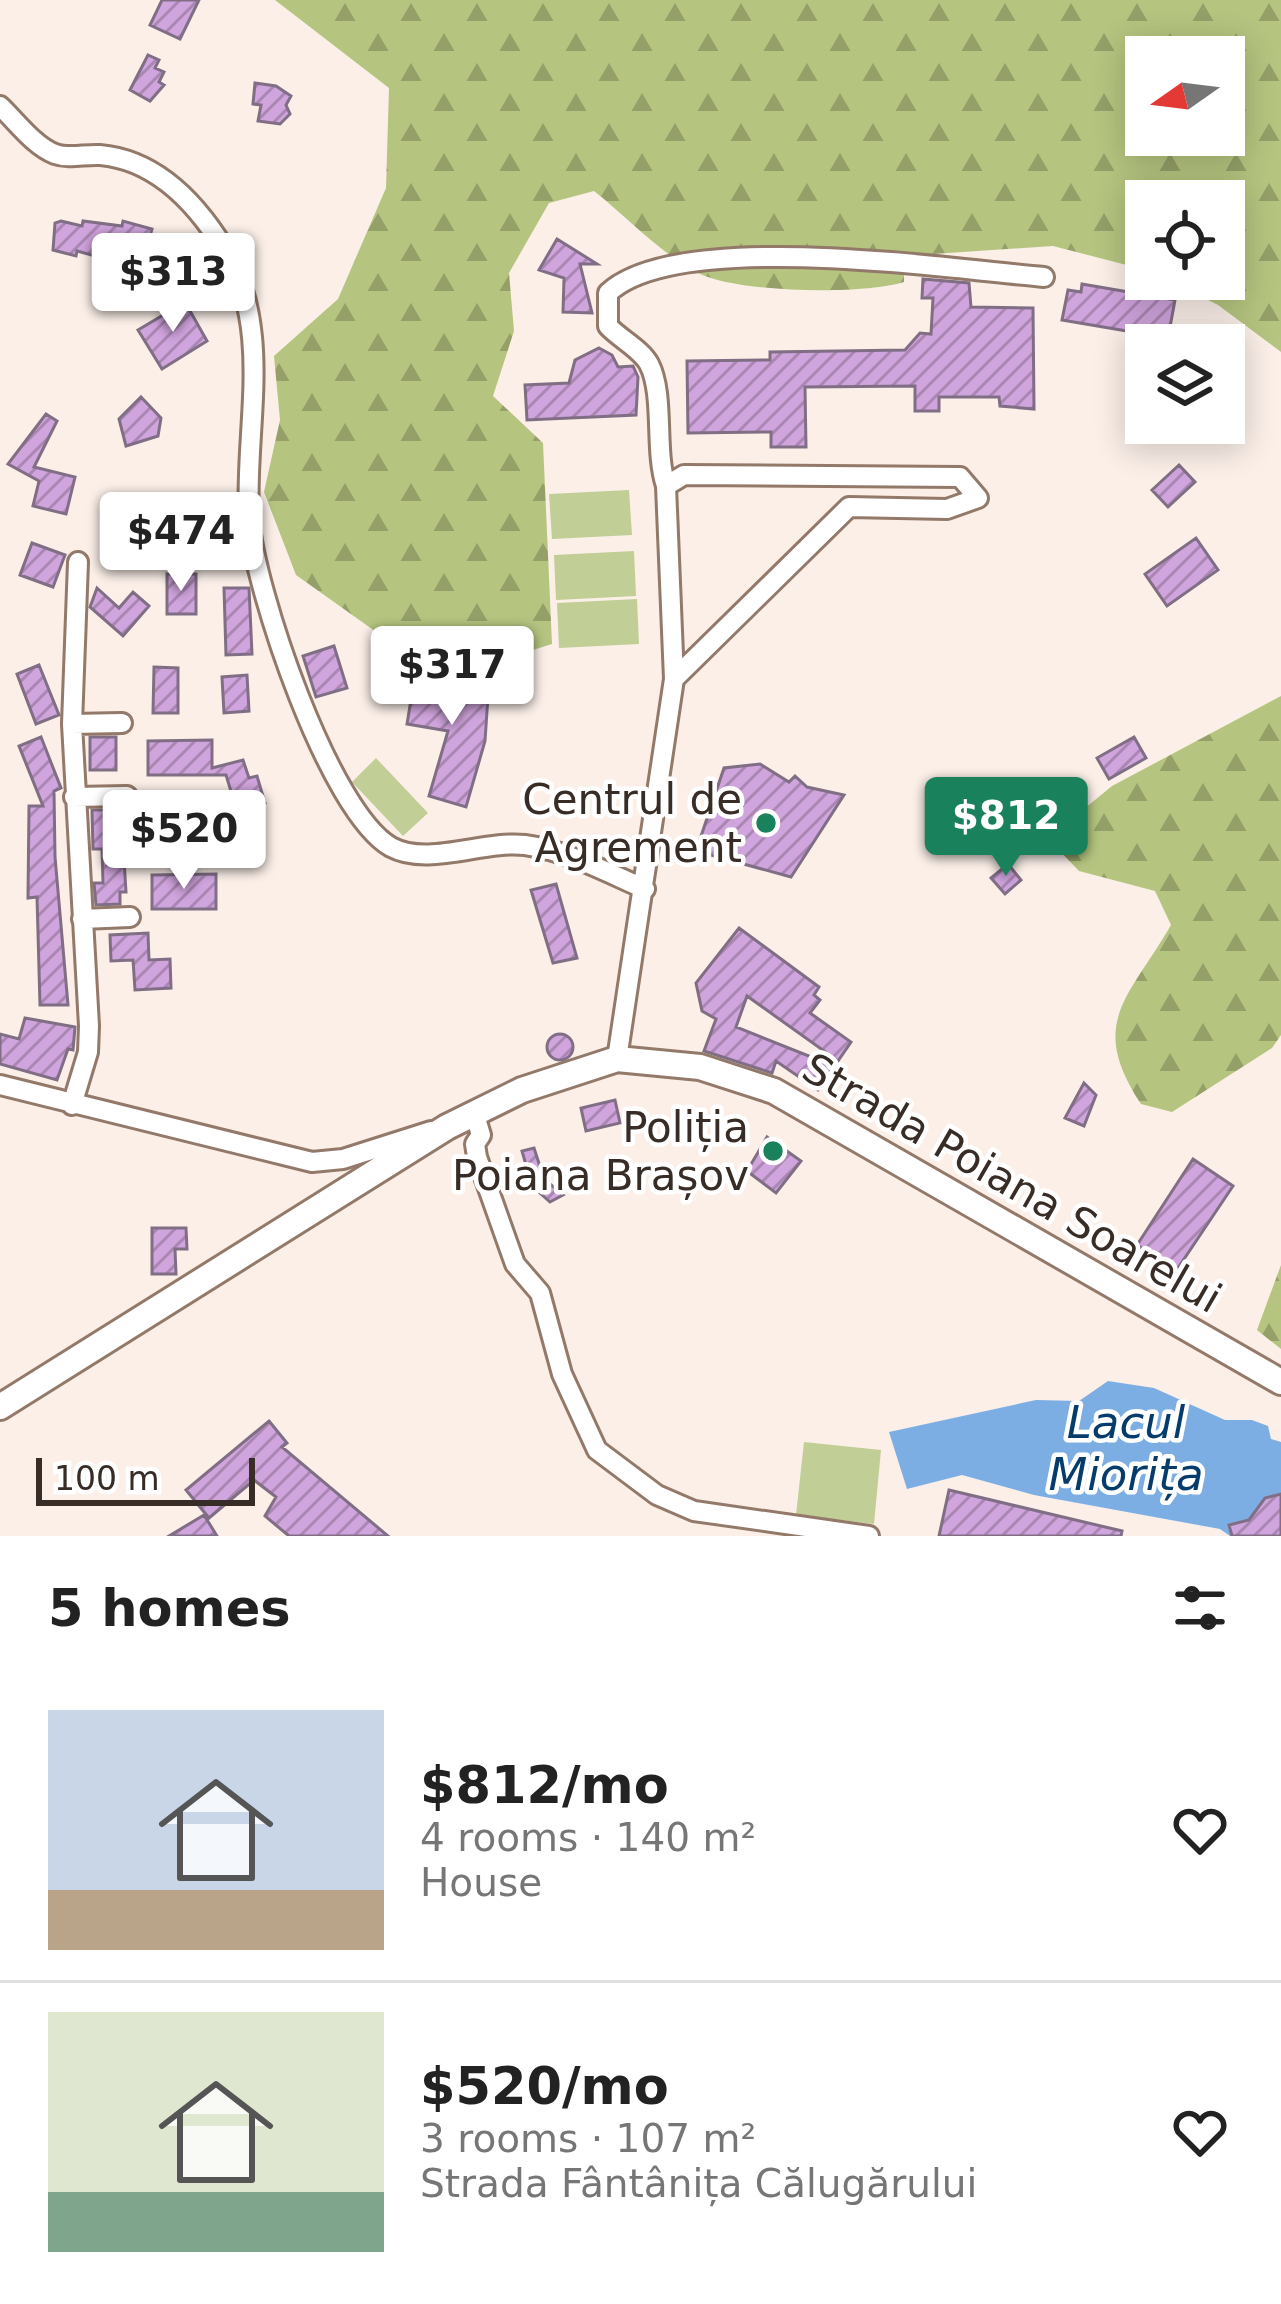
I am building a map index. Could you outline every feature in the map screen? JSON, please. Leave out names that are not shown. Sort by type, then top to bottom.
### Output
[{"type":"street","points":[[0,106],[54,154],[116,158],[154,172],[194,207],[227,253],[239,280],[253,348],[248,491],[259,573],[326,760],[380,840],[394,849],[422,854],[501,843],[547,849],[645,889]]},
{"type":"street","points":[[616,1059],[674,679],[666,486],[649,364],[620,340],[605,314],[608,293],[623,279],[728,259],[820,258],[1043,278]]},
{"type":"street","points":[[666,486],[684,475],[960,477],[978,498],[947,509],[849,507],[674,679]]},
{"type":"street","points":[[825,476],[849,507]]},
{"type":"street","points":[[72,1105],[88,1052],[72,724],[78,562]]},
{"type":"street","points":[[670,635],[690,646],[708,644]]},
{"type":"street","points":[[72,724],[122,723]]},
{"type":"street","points":[[74,797],[127,796]]},
{"type":"street","points":[[82,919],[130,917]]},
{"type":"street","name":"Strada Poiana Soarelui","points":[[0,1407],[447,1126],[565,1074],[616,1059],[700,1067],[774,1091],[1281,1382]]},
{"type":"street","points":[[0,1085],[235,1147],[326,1163],[447,1126]]},
{"type":"street","points":[[474,1112],[481,1135],[475,1144],[477,1157],[503,1238],[540,1293],[562,1374],[597,1450],[657,1495],[694,1511],[869,1536]]},
{"type":"street","points":[[326,1163],[338,1175],[343,1194]]},
{"type":"green space","points":[[275,0],[1281,0],[1281,352],[1208,300],[1245,300],[1245,180],[1125,180],[1125,265],[1053,246],[904,256],[904,282],[831,290],[741,285],[698,273],[594,191],[549,203],[509,273],[514,331],[493,396],[543,443],[552,644],[485,665],[379,634],[296,575],[264,492],[280,420],[274,356],[338,299],[386,188],[389,88]]},
{"type":"green space","points":[[629,490],[632,535],[552,539],[549,494]]},
{"type":"green space","points":[[634,551],[636,596],[556,600],[554,555]]},
{"type":"green space","points":[[637,599],[639,644],[559,648],[557,603]]},
{"type":"green space","points":[[1281,696],[1281,1035],[1272,1048],[1172,1112],[1141,1104],[1125,1076],[1116,1031],[1129,992],[1171,925],[1155,891],[1079,871],[1055,846],[1073,818],[1112,786]]},
{"type":"green space","points":[[376,758],[428,813],[403,836],[352,782]]},
{"type":"green space","points":[[1281,1265],[1281,1349],[1257,1330]]},
{"type":"green space","points":[[804,1442],[881,1450],[874,1524],[796,1515]]},
{"type":"water","name":"Lacul Miorița","points":[[1108,1381],[1154,1388],[1225,1420],[1252,1420],[1268,1426],[1271,1439],[1281,1442],[1281,1536],[1230,1536],[1220,1529],[1034,1495],[962,1475],[907,1489],[889,1432],[1036,1400],[1079,1401]]},
{"type":"building","points":[[162,0],[199,0],[180,39],[150,25]]},
{"type":"building","points":[[148,55],[159,60],[155,68],[164,72],[159,82],[164,85],[150,101],[130,90]]},
{"type":"building","points":[[255,83],[276,86],[291,96],[286,105],[290,114],[280,124],[258,121],[261,105],[253,104]]},
{"type":"building","points":[[123,221],[152,229],[144,258],[117,250],[115,255],[97,250],[95,256],[77,251],[76,256],[53,250],[55,223],[122,226]]},
{"type":"building","points":[[557,239],[597,264],[580,264],[592,313],[563,312],[564,278],[539,270]]},
{"type":"building","points":[[923,279],[969,283],[971,307],[1033,308],[1034,409],[1000,406],[999,397],[939,397],[939,411],[915,411],[915,386],[805,387],[806,447],[771,447],[771,432],[688,433],[687,361],[770,360],[770,352],[905,350],[920,333],[931,334],[933,298],[922,298]]},
{"type":"building","points":[[1082,284],[1125,291],[1125,300],[1175,300],[1171,324],[1125,324],[1125,331],[1062,320],[1068,290],[1081,292]]},
{"type":"building","points":[[185,302],[207,341],[162,369],[138,330]]},
{"type":"building","points":[[599,348],[612,355],[618,367],[633,366],[638,377],[636,415],[527,420],[525,385],[569,383],[575,360]]},
{"type":"building","points":[[141,397],[161,418],[158,436],[126,446],[119,419]]},
{"type":"building","points":[[46,414],[57,421],[34,467],[75,477],[66,514],[33,506],[39,481],[8,464]]},
{"type":"building","points":[[1179,465],[1195,482],[1168,507],[1152,490]]},
{"type":"building","points":[[1196,538],[1218,570],[1167,606],[1145,574]]},
{"type":"building","points":[[32,543],[65,555],[53,587],[20,575]]},
{"type":"building","points":[[167,574],[196,574],[196,614],[167,614]]},
{"type":"building","points":[[97,588],[119,608],[133,592],[149,606],[123,636],[90,607]]},
{"type":"building","points":[[224,588],[249,588],[252,654],[226,655]]},
{"type":"building","points":[[334,646],[347,688],[316,697],[303,656]]},
{"type":"building","points":[[39,665],[59,715],[36,724],[17,674]]},
{"type":"building","points":[[154,667],[178,668],[178,713],[153,713]]},
{"type":"building","points":[[416,669],[489,681],[485,741],[466,807],[429,796],[448,731],[407,724]]},
{"type":"building","points":[[247,675],[249,711],[224,713],[222,677]]},
{"type":"building","points":[[41,737],[61,788],[54,791],[55,857],[68,1005],[40,1005],[37,897],[28,898],[29,806],[43,806],[19,746]]},
{"type":"building","points":[[90,737],[116,737],[116,770],[90,770]]},
{"type":"building","points":[[1134,737],[1146,758],[1109,779],[1097,758]]},
{"type":"building","points":[[212,740],[212,768],[243,760],[249,778],[257,776],[265,803],[237,811],[226,775],[148,775],[148,741]]},
{"type":"building","name":"Centrul de Agrement","points":[[760,764],[789,782],[795,776],[807,787],[844,795],[791,877],[696,851],[724,768]]},
{"type":"building","points":[[197,803],[197,850],[159,851],[158,804]]},
{"type":"building","points":[[92,810],[121,810],[126,892],[120,892],[120,904],[96,905],[94,883],[103,883],[102,849],[93,849]]},
{"type":"building","points":[[1008,864],[1021,880],[1005,894],[991,878]]},
{"type":"building","points":[[216,874],[216,909],[152,909],[152,875]]},
{"type":"building","points":[[556,884],[577,958],[553,963],[531,890]]},
{"type":"building","points":[[739,928],[819,987],[814,995],[820,1000],[810,1013],[851,1042],[838,1061],[747,996],[736,1027],[834,1066],[818,1090],[776,1061],[772,1073],[704,1051],[716,1019],[702,1011],[696,983]]},
{"type":"building","points":[[148,933],[149,960],[170,959],[171,988],[135,990],[133,960],[111,961],[110,935]]},
{"type":"building","points":[[25,1018],[75,1027],[73,1050],[68,1049],[57,1080],[0,1064],[0,1034],[19,1039]]},
{"type":"building","points":[[560,1034],[573,1047],[560,1060],[547,1047]]},
{"type":"building","points":[[1084,1083],[1096,1095],[1084,1126],[1065,1118]]},
{"type":"building","points":[[615,1100],[620,1123],[586,1131],[581,1108]]},
{"type":"building","points":[[767,1137],[801,1161],[776,1193],[747,1171]]},
{"type":"building","points":[[534,1148],[544,1179],[563,1195],[550,1202],[532,1186],[522,1151]]},
{"type":"building","points":[[1193,1159],[1233,1186],[1176,1271],[1137,1245]]},
{"type":"building","points":[[152,1228],[186,1228],[187,1249],[175,1249],[176,1274],[152,1274]]},
{"type":"building","points":[[269,1421],[287,1443],[282,1447],[388,1536],[289,1536],[265,1516],[276,1497],[254,1480],[209,1518],[186,1490]]},
{"type":"building","points":[[949,1490],[1122,1531],[1121,1536],[939,1536]]},
{"type":"building","points":[[1281,1494],[1281,1536],[1232,1536],[1229,1525],[1249,1520],[1265,1498]]},
{"type":"building","points":[[204,1515],[217,1536],[169,1536]]},
{"type":"place","name":"Centrul de Agrement","points":[[766,823]]},
{"type":"place","name":"Poliția Poiana Brașov","points":[[773,1151]]}]
